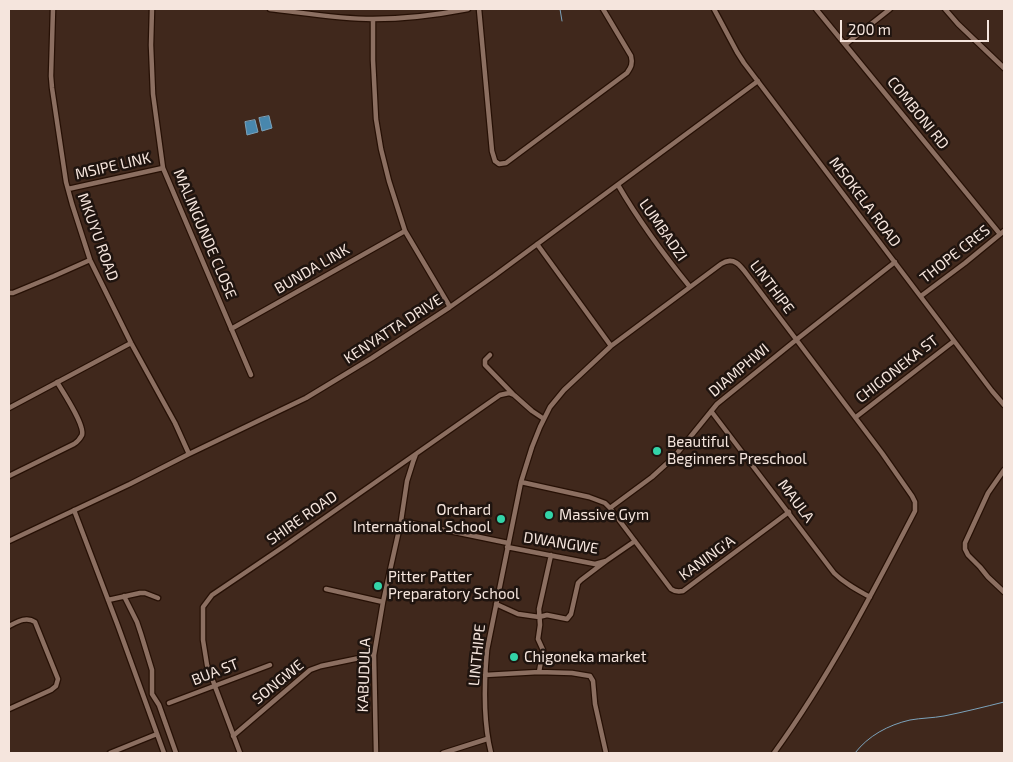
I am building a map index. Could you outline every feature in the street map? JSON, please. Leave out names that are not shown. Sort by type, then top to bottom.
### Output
[{"type":"street","name":"MKUYU ROAD","points":[[53,9],[51,76],[68,189],[90,260],[131,343],[172,417],[189,454]]},
{"type":"street","name":"MALINGUNDE CLOSE","points":[[152,9],[153,94],[163,168],[251,375]]},
{"type":"street","points":[[270,9],[336,17],[373,19],[468,9]]},
{"type":"street","points":[[479,9],[492,151],[495,161],[499,164],[506,163],[627,73],[632,62],[631,56],[603,9]]},
{"type":"street","name":"MSOKELA ROAD","points":[[714,9],[736,52],[1004,405]]},
{"type":"street","name":"COMBONI RD","points":[[816,9],[1002,232]]},
{"type":"street","points":[[846,44],[890,9]]},
{"type":"street","points":[[945,9],[1004,68]]},
{"type":"street","points":[[373,19],[376,119],[389,181],[405,230],[450,307]]},
{"type":"street","name":"KENYATTA DRIVE","points":[[9,541],[313,394],[450,307],[758,82]]},
{"type":"street","name":"MSIPE LINK","points":[[68,189],[163,168]]},
{"type":"street","name":"LUMBADZI","points":[[618,185],[665,257],[690,287]]},
{"type":"street","name":"BUNDA LINK","points":[[231,329],[405,230]]},
{"type":"street","name":"THOPE CRES","points":[[921,296],[1002,232]]},
{"type":"street","points":[[537,244],[611,346]]},
{"type":"street","points":[[9,293],[13,293],[90,260]]},
{"type":"street","name":"LINTHIPE","points":[[491,753],[487,739],[485,675],[487,650],[522,482],[532,447],[544,419],[550,407],[564,390],[611,346],[725,261],[732,261],[736,262],[752,281],[856,417],[912,496],[916,506],[870,598],[824,677],[774,753]]},
{"type":"street","name":"DIAMPHWI","points":[[610,508],[674,458],[717,404],[895,262]]},
{"type":"street","name":"CHIGONEKA ST","points":[[856,417],[954,341]]},
{"type":"street","points":[[9,408],[131,343]]},
{"type":"street","points":[[490,355],[485,360],[485,365],[514,395],[544,419]]},
{"type":"street","points":[[9,476],[74,444],[82,435],[81,424],[58,382]]},
{"type":"street","name":"SHIRE ROAD","points":[[240,753],[214,686],[204,652],[203,607],[212,595],[495,397],[504,393],[514,395]]},
{"type":"street","name":"MAULA","points":[[711,411],[840,579],[870,598]]},
{"type":"street","name":"KABUDULA","points":[[376,753],[374,655],[383,602],[401,521],[407,481],[417,453]]},
{"type":"street","points":[[1004,470],[988,494],[965,543],[965,550],[968,555],[1004,592]]},
{"type":"street","points":[[522,482],[589,497],[605,503],[610,508]]},
{"type":"street","name":"KANING'A","points":[[610,508],[674,592],[683,591],[789,512]]},
{"type":"street","points":[[74,510],[164,753]]},
{"type":"street","name":"DWANGWE","points":[[401,521],[595,564],[606,562],[634,541]]},
{"type":"street","points":[[539,672],[543,654],[538,639],[540,625],[539,609],[551,555]]},
{"type":"street","points":[[496,604],[518,614],[539,617],[546,615],[567,619],[571,614],[578,583],[606,562]]},
{"type":"street","points":[[326,589],[383,602]]},
{"type":"street","points":[[108,600],[140,593],[146,593],[158,598]]},
{"type":"street","points":[[124,596],[137,622],[152,670],[152,694],[159,705],[176,753]]},
{"type":"street","points":[[9,626],[26,619],[35,622],[58,679],[56,686],[51,690],[9,709]]},
{"type":"street","name":"SONGWE","points":[[233,736],[310,670],[374,655]]},
{"type":"street","name":"BUA ST","points":[[169,703],[270,664]]},
{"type":"street","points":[[485,675],[539,672],[572,673],[587,675],[592,678],[595,704],[606,753]]},
{"type":"street","points":[[110,753],[157,734]]},
{"type":"street","points":[[443,753],[487,739]]},
{"type":"water","points":[[269,116],[272,128],[262,131],[259,118]]},
{"type":"water","points":[[255,120],[258,132],[247,135],[245,122]]},
{"type":"waterway","points":[[560,9],[562,21]]},
{"type":"waterway","points":[[855,753],[872,736],[902,722],[944,716],[1004,702]]},
{"type":"place","name":"Beautiful Beginners Preschool","points":[[657,451]]},
{"type":"place","name":"Massive Gym","points":[[549,515]]},
{"type":"place","name":"Orchard International School","points":[[501,519]]},
{"type":"place","name":"Pitter Patter Preparatory School","points":[[378,586]]},
{"type":"place","name":"Chigoneka market","points":[[514,657]]}]
